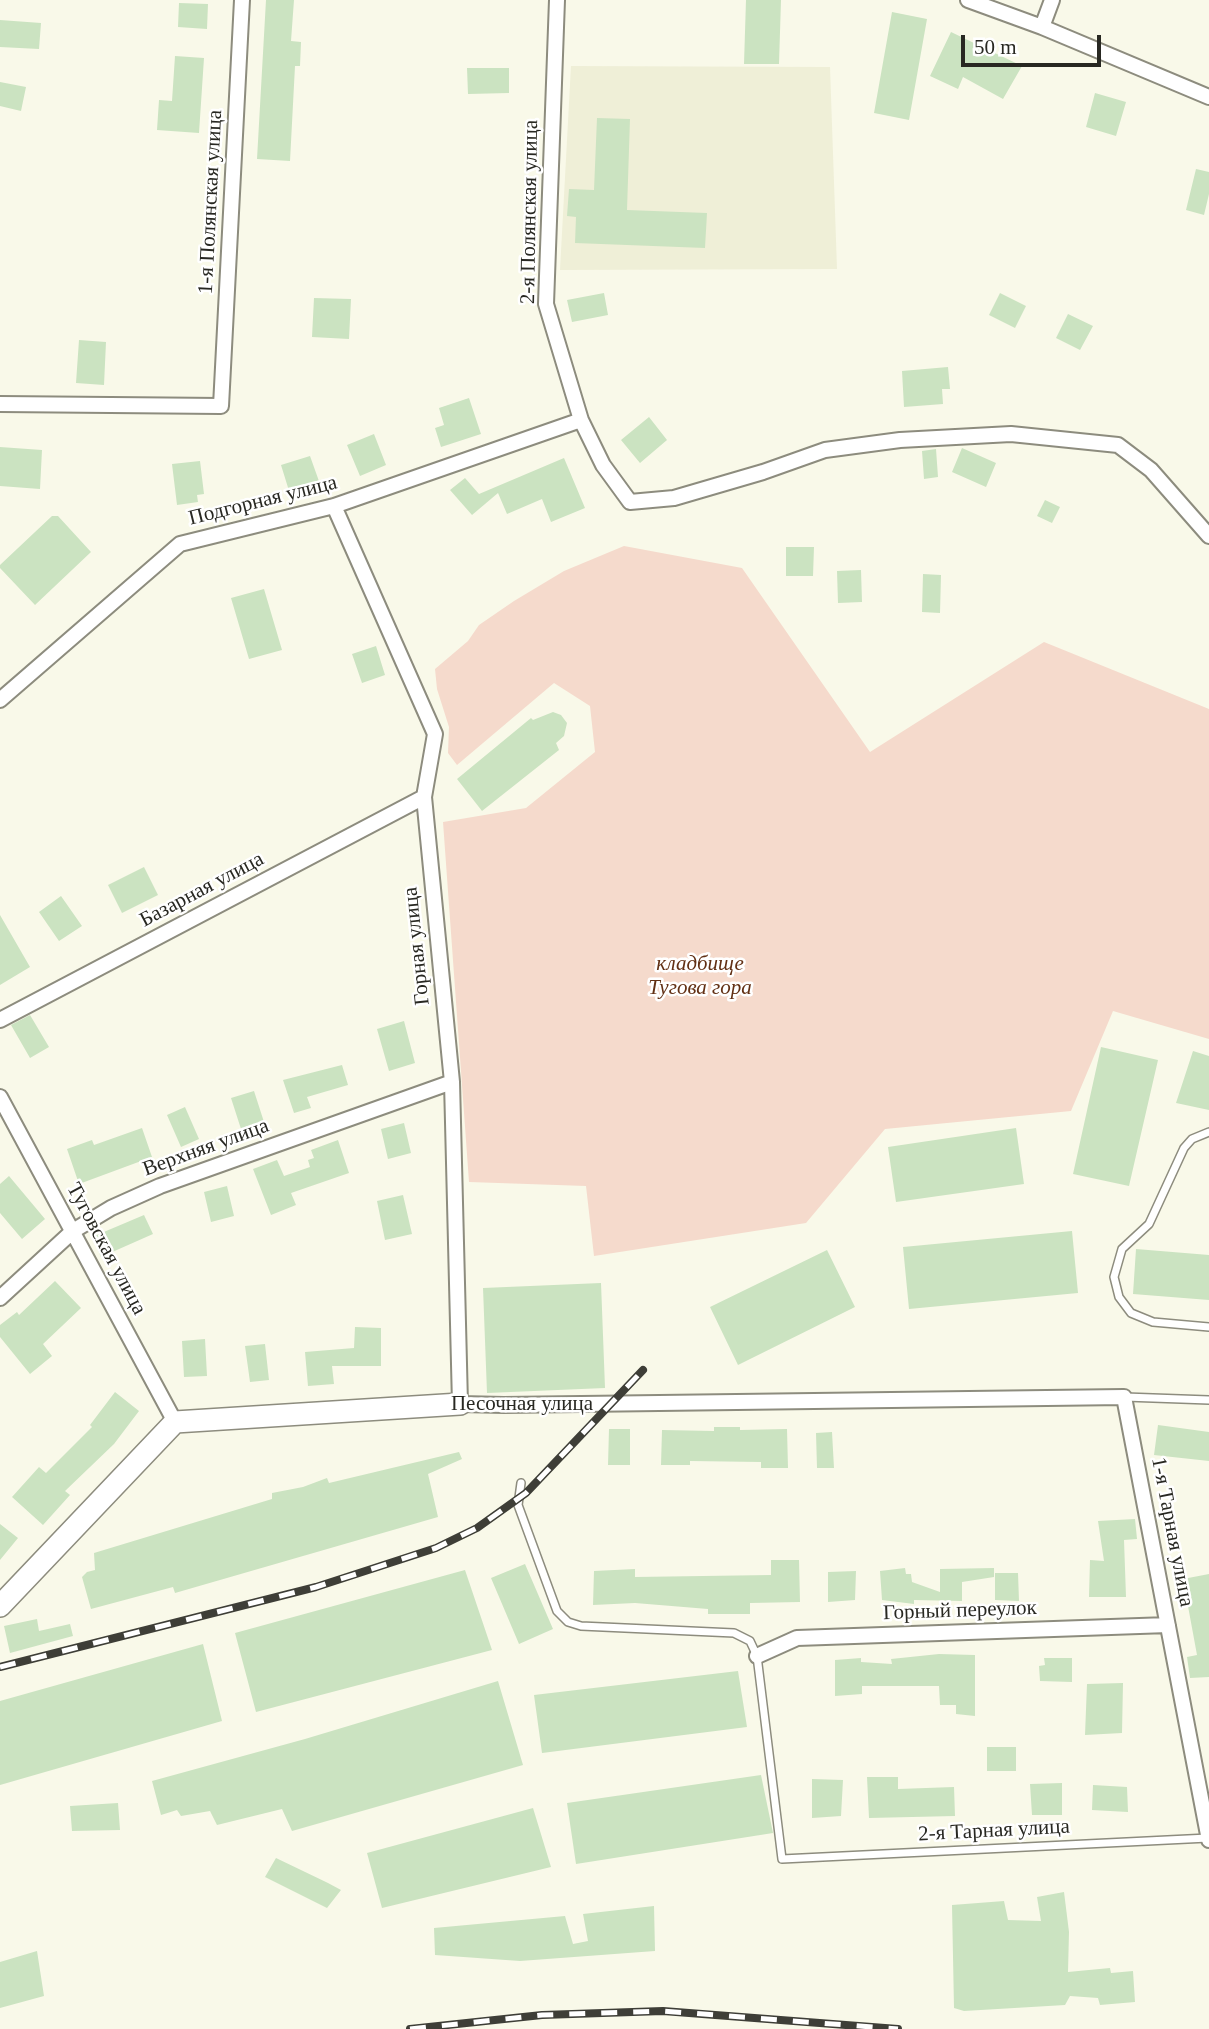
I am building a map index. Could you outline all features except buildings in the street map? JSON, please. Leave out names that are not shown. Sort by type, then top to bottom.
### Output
[{"type":"street","name":"1-я Полянская улица","points":[[0,404],[221,405],[242,0]]},
{"type":"street","name":"2-я Полянская улица","points":[[557,0],[546,304],[581,420],[603,465],[630,502],[674,498],[763,472],[825,450],[900,440],[1011,434],[1118,445],[1151,470],[1209,536]]},
{"type":"street","points":[[968,0],[1042,27],[1209,97]]},
{"type":"street","points":[[1042,27],[1052,0]]},
{"type":"street","name":"Подгорная улица","points":[[0,700],[180,544],[334,506],[581,420]]},
{"type":"street","name":"Горная улица","points":[[334,506],[435,734],[424,797],[452,1082],[460,1404]]},
{"type":"street","name":"Базарная улица","points":[[0,1020],[424,797]]},
{"type":"street","name":"Верхняя улица","points":[[0,1298],[73,1231],[111,1208],[160,1186],[452,1082]]},
{"type":"street","name":"Туговская улица","points":[[0,1097],[175,1422]]},
{"type":"street","name":"Песочная улица","points":[[175,1422],[460,1404],[1124,1397]]},
{"type":"street","name":"1-я Тарная улица","points":[[1124,1397],[1209,1839]]},
{"type":"street","points":[[0,1606],[175,1422]]},
{"type":"street","name":"Горный переулок","points":[[757,1656],[797,1638],[1168,1625]]},
{"type":"lane","points":[[1209,1132],[1192,1139],[1184,1148],[1149,1224],[1122,1250],[1114,1278],[1119,1297],[1131,1313],[1153,1322],[1209,1327]]},
{"type":"lane","points":[[1124,1397],[1209,1400]]},
{"type":"lane","points":[[521,1483],[518,1505],[557,1611],[568,1622],[581,1626],[734,1633],[750,1641],[757,1656]]},
{"type":"lane","name":"2-я Тарная улица","points":[[757,1656],[782,1859],[1209,1839]]},
{"type":"shaded area","points":[[571,66],[830,67],[837,269],[560,270]]},
{"type":"green space","name":"кладбище Тугова гора","points":[[624,546],[742,568],[870,752],[1044,642],[1209,709],[1209,1039],[1113,1011],[1071,1111],[885,1129],[806,1223],[594,1256],[586,1186],[469,1182],[443,822],[526,808],[595,752],[590,706],[554,683],[457,765],[448,753],[449,727],[437,689],[435,669],[468,641],[479,625],[514,601],[564,571]]},
{"type":"railway","points":[[0,1667],[316,1587],[436,1548],[477,1528],[526,1493],[643,1370]]},
{"type":"railway","points":[[410,2029],[542,2015],[663,2011],[898,2029]]}]
